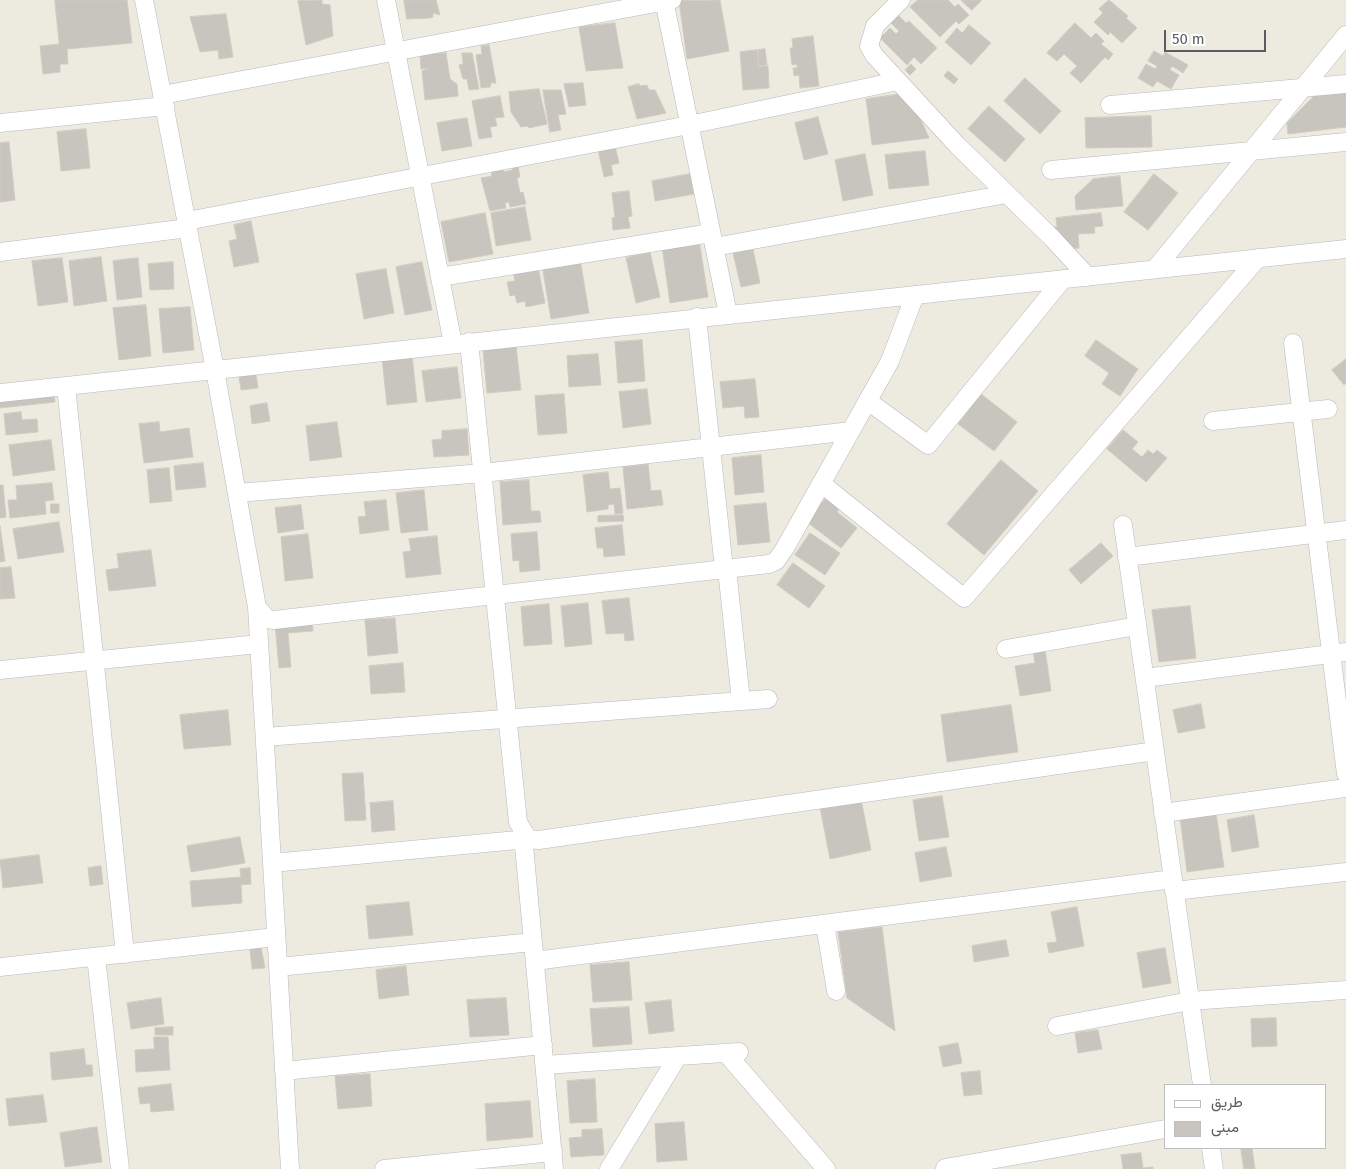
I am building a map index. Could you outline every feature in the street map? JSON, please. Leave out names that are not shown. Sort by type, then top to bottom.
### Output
[{"type":"street","points":[[144,0],[215,370],[257,607],[290,1169]]},
{"type":"street","points":[[384,1169],[554,1161],[525,838],[518,822],[483,473],[461,343],[440,277],[386,0]]},
{"type":"street","points":[[0,123],[164,100],[396,50],[667,0],[689,125],[728,314]]},
{"type":"street","points":[[901,0],[875,26],[869,46],[874,55],[957,145],[1088,277]]},
{"type":"street","points":[[1155,269],[1346,35]]},
{"type":"street","points":[[0,252],[187,224],[898,82]]},
{"type":"street","points":[[1110,105],[1346,84]]},
{"type":"street","points":[[1051,170],[1346,142]]},
{"type":"street","points":[[440,277],[713,240],[1007,194]]},
{"type":"street","points":[[0,393],[1258,258],[1344,253]]},
{"type":"street","points":[[822,484],[964,598],[1258,258]]},
{"type":"street","points":[[868,401],[928,445],[1063,279]]},
{"type":"street","points":[[257,607],[267,619],[274,620],[769,564],[776,561],[786,548],[890,361],[914,295]]},
{"type":"street","points":[[697,317],[709,448],[726,569],[741,701]]},
{"type":"street","points":[[1293,343],[1316,533],[1339,653],[1346,774]]},
{"type":"street","points":[[66,386],[125,954]]},
{"type":"street","points":[[1213,421],[1328,409]]},
{"type":"street","points":[[237,493],[483,473],[851,431]]},
{"type":"street","points":[[1123,525],[1202,1084]]},
{"type":"street","points":[[1128,557],[1346,530]]},
{"type":"street","points":[[1006,648],[1137,626]]},
{"type":"street","points":[[0,670],[260,644]]},
{"type":"street","points":[[1144,678],[1339,653]]},
{"type":"street","points":[[265,737],[768,699]]},
{"type":"street","points":[[272,863],[525,838],[539,840],[1155,751]]},
{"type":"street","points":[[1164,813],[1346,788]]},
{"type":"street","points":[[535,961],[825,924],[1174,885],[1346,872]]},
{"type":"street","points":[[825,924],[836,991]]},
{"type":"street","points":[[0,968],[276,937]]},
{"type":"street","points":[[278,967],[533,942]]},
{"type":"street","points":[[96,957],[120,1169]]},
{"type":"street","points":[[1057,1026],[1190,1002],[1346,990]]},
{"type":"street","points":[[284,1070],[543,1045]]},
{"type":"street","points":[[545,1065],[733,1053],[822,1169]]},
{"type":"street","points":[[608,1169],[678,1056]]},
{"type":"street","points":[[945,1168],[1164,1129]]},
{"type":"street","points":[[1210,1149],[1214,1169]]},
{"type":"building","points":[[55,0],[127,0],[132,43],[67,49],[68,64],[60,64],[60,72],[43,74],[40,46],[59,44]]},
{"type":"building","points":[[322,0],[322,4],[330,5],[333,36],[306,45],[298,1]]},
{"type":"building","points":[[404,0],[436,0],[440,15],[433,13],[433,17],[429,18],[407,19]]},
{"type":"building","points":[[720,0],[729,51],[687,59],[679,1]]},
{"type":"building","points":[[918,0],[948,0],[955,7],[958,4],[969,15],[959,24],[956,21],[940,37],[910,7]]},
{"type":"building","points":[[961,0],[982,0],[972,10]]},
{"type":"building","points":[[1109,0],[1128,16],[1126,18],[1137,28],[1122,43],[1110,32],[1108,35],[1094,22],[1103,13],[1099,9]]},
{"type":"building","points":[[226,14],[233,57],[219,59],[218,50],[200,52],[190,17]]},
{"type":"building","points":[[898,15],[906,23],[909,21],[937,48],[921,64],[914,57],[907,65],[880,38],[890,28],[896,34],[899,31],[890,22]]},
{"type":"building","points":[[615,23],[623,68],[586,71],[579,27]]},
{"type":"building","points":[[1075,23],[1091,38],[1096,33],[1104,41],[1101,44],[1113,54],[1108,60],[1105,57],[1081,83],[1070,73],[1077,66],[1064,54],[1057,61],[1047,53]]},
{"type":"building","points":[[969,25],[991,43],[971,65],[945,42],[957,28],[962,33]]},
{"type":"building","points":[[813,36],[819,86],[800,88],[799,75],[794,76],[793,68],[797,68],[797,64],[792,65],[790,48],[793,48],[792,39]]},
{"type":"building","points":[[489,45],[496,83],[491,83],[490,87],[481,88],[476,55],[482,54],[481,46]]},
{"type":"building","points":[[765,49],[767,65],[759,66],[758,50]]},
{"type":"building","points":[[757,50],[759,67],[768,66],[769,88],[743,90],[740,52]]},
{"type":"building","points":[[1154,51],[1163,56],[1165,52],[1188,65],[1183,73],[1172,66],[1170,70],[1179,75],[1171,89],[1157,81],[1153,87],[1138,78],[1146,64],[1155,69],[1157,66],[1148,61]]},
{"type":"building","points":[[446,53],[450,79],[457,84],[458,96],[425,100],[422,71],[430,68],[421,69],[420,55]]},
{"type":"building","points":[[462,53],[472,53],[479,89],[469,90],[467,79],[463,79],[459,65],[463,64]]},
{"type":"building","points":[[911,64],[916,69],[910,75],[905,70]]},
{"type":"building","points":[[948,71],[958,79],[954,84],[944,76]]},
{"type":"building","points":[[1025,78],[1061,111],[1040,134],[1004,101]]},
{"type":"building","points":[[583,83],[586,105],[569,107],[564,84]]},
{"type":"building","points":[[639,84],[640,86],[647,85],[649,90],[655,90],[666,113],[637,119],[628,87]]},
{"type":"building","points":[[539,89],[547,124],[529,128],[527,126],[521,127],[511,112],[509,92]]},
{"type":"building","points":[[543,90],[561,90],[566,114],[558,115],[561,130],[550,132]]},
{"type":"building","points":[[1346,90],[1346,127],[1288,134],[1287,123],[1317,93]]},
{"type":"building","points":[[909,93],[929,138],[872,145],[866,99]]},
{"type":"building","points":[[500,96],[504,117],[495,118],[497,126],[490,127],[492,137],[479,139],[472,101]]},
{"type":"building","points":[[989,106],[1025,139],[1005,162],[968,129]]},
{"type":"building","points":[[1151,116],[1152,147],[1086,148],[1085,118]]},
{"type":"building","points":[[818,117],[828,154],[804,160],[795,123]]},
{"type":"building","points":[[467,118],[472,146],[442,151],[437,123]]},
{"type":"building","points":[[86,129],[90,168],[61,171],[57,132]]},
{"type":"building","points":[[9,142],[15,200],[0,202],[0,143]]},
{"type":"building","points":[[615,146],[619,163],[611,165],[613,175],[604,177],[598,150]]},
{"type":"building","points":[[925,151],[929,185],[889,189],[885,155]]},
{"type":"building","points":[[865,154],[873,195],[843,201],[835,160]]},
{"type":"building","points":[[518,166],[520,177],[517,178],[520,193],[523,192],[526,204],[510,207],[509,202],[505,203],[506,208],[490,211],[481,178],[492,176],[491,171],[503,169],[504,172],[513,170],[512,167]]},
{"type":"building","points":[[690,174],[694,194],[655,201],[652,181]]},
{"type":"building","points":[[1154,174],[1178,193],[1148,230],[1124,212]]},
{"type":"building","points":[[1120,176],[1123,206],[1076,210],[1075,196],[1093,179]]},
{"type":"building","points":[[629,191],[632,216],[628,217],[630,228],[613,230],[612,218],[615,217],[612,193]]},
{"type":"building","points":[[525,207],[531,240],[496,246],[491,213]]},
{"type":"building","points":[[485,213],[493,254],[449,262],[441,222]]},
{"type":"building","points":[[1101,213],[1103,226],[1094,227],[1095,233],[1078,234],[1079,248],[1056,250],[1054,227],[1057,227],[1056,218]]},
{"type":"building","points":[[251,221],[259,262],[234,267],[229,241],[237,239],[234,225]]},
{"type":"building","points":[[699,240],[708,297],[670,303],[662,246]]},
{"type":"building","points":[[753,249],[760,283],[741,287],[733,253]]},
{"type":"building","points":[[650,252],[660,297],[636,303],[626,258]]},
{"type":"building","points":[[101,257],[107,301],[74,306],[69,261]]},
{"type":"building","points":[[62,258],[68,302],[38,306],[32,261]]},
{"type":"building","points":[[138,258],[142,297],[117,300],[113,261]]},
{"type":"building","points":[[580,259],[589,313],[551,319],[542,265]]},
{"type":"building","points":[[173,262],[174,289],[150,290],[148,264]]},
{"type":"building","points":[[422,262],[432,310],[405,315],[396,267]]},
{"type":"building","points":[[538,267],[545,303],[526,307],[525,301],[517,303],[515,295],[510,296],[507,282],[515,281],[513,272]]},
{"type":"building","points":[[386,269],[394,313],[364,319],[356,274]]},
{"type":"building","points":[[146,305],[151,356],[119,360],[113,308]]},
{"type":"building","points":[[190,307],[194,350],[163,353],[159,309]]},
{"type":"building","points":[[642,340],[645,381],[618,383],[615,342]]},
{"type":"building","points":[[1096,340],[1138,369],[1120,396],[1102,384],[1109,373],[1085,356]]},
{"type":"building","points":[[516,346],[521,390],[487,393],[483,350]]},
{"type":"building","points":[[598,354],[601,385],[569,387],[567,356]]},
{"type":"building","points":[[412,355],[417,402],[387,405],[382,358]]},
{"type":"building","points":[[1346,359],[1346,383],[1344,385],[1332,370]]},
{"type":"building","points":[[457,367],[461,398],[426,402],[422,371]]},
{"type":"building","points":[[256,374],[258,388],[241,390],[239,377]]},
{"type":"building","points":[[755,379],[759,417],[745,418],[744,406],[723,408],[720,382]]},
{"type":"building","points":[[647,389],[651,424],[623,428],[619,392]]},
{"type":"building","points":[[54,393],[55,402],[0,408],[0,399]]},
{"type":"building","points":[[564,394],[567,433],[538,435],[535,396]]},
{"type":"building","points":[[981,394],[1017,422],[994,451],[958,424]]},
{"type":"building","points":[[267,403],[270,421],[252,424],[250,406]]},
{"type":"building","points":[[21,412],[22,420],[37,419],[38,432],[6,435],[4,414]]},
{"type":"building","points":[[159,422],[160,432],[189,428],[193,457],[144,463],[139,424]]},
{"type":"building","points":[[337,422],[342,457],[310,461],[306,426]]},
{"type":"building","points":[[467,429],[469,455],[434,457],[432,440],[442,439],[442,431]]},
{"type":"building","points":[[1123,430],[1138,442],[1132,449],[1142,457],[1148,450],[1153,454],[1157,450],[1167,458],[1146,482],[1107,449]]},
{"type":"building","points":[[51,440],[55,470],[13,476],[9,445]]},
{"type":"building","points":[[761,455],[764,492],[735,495],[732,458]]},
{"type":"building","points":[[1001,460],[1038,491],[984,555],[947,524]]},
{"type":"building","points":[[203,463],[206,487],[176,490],[174,466]]},
{"type":"building","points":[[648,464],[651,491],[661,490],[663,505],[627,509],[623,467]]},
{"type":"building","points":[[169,468],[172,501],[150,503],[147,470]]},
{"type":"building","points":[[608,472],[610,489],[620,488],[623,513],[615,514],[614,504],[608,505],[608,509],[587,512],[583,475]]},
{"type":"building","points":[[529,480],[531,511],[540,511],[541,522],[503,525],[500,482]]},
{"type":"building","points":[[52,483],[54,500],[45,501],[46,514],[10,518],[8,500],[17,500],[16,486]]},
{"type":"building","points":[[0,485],[3,485],[6,517],[0,518]]},
{"type":"building","points":[[424,490],[428,530],[401,533],[396,493]]},
{"type":"building","points":[[828,495],[842,505],[837,512],[857,528],[841,548],[807,522]]},
{"type":"building","points":[[386,500],[389,530],[360,534],[358,517],[366,516],[364,502]]},
{"type":"building","points":[[766,503],[770,542],[738,545],[734,506]]},
{"type":"building","points":[[51,504],[59,504],[59,513],[51,513]]},
{"type":"building","points":[[301,505],[304,529],[278,533],[275,508]]},
{"type":"building","points":[[623,515],[624,521],[598,522],[598,516]]},
{"type":"building","points":[[59,522],[64,552],[18,559],[13,529]]},
{"type":"building","points":[[622,525],[625,555],[604,557],[603,548],[597,548],[595,528]]},
{"type":"building","points":[[0,526],[5,561],[0,562]]},
{"type":"building","points":[[537,532],[540,570],[520,572],[519,560],[513,561],[511,534]]},
{"type":"building","points":[[810,533],[840,553],[825,575],[795,555]]},
{"type":"building","points":[[308,534],[313,578],[285,581],[281,537]]},
{"type":"building","points":[[437,536],[441,574],[406,578],[403,552],[411,551],[409,539]]},
{"type":"building","points":[[1101,543],[1113,556],[1081,584],[1069,570]]},
{"type":"building","points":[[151,550],[156,586],[109,591],[106,570],[119,568],[117,554]]},
{"type":"building","points":[[793,563],[825,586],[809,608],[777,585]]},
{"type":"building","points":[[11,567],[15,598],[0,599],[0,568]]},
{"type":"building","points":[[629,598],[634,640],[625,641],[624,633],[606,634],[602,601]]},
{"type":"building","points":[[588,603],[592,644],[565,647],[561,606]]},
{"type":"building","points":[[549,604],[552,644],[524,646],[521,607]]},
{"type":"building","points":[[1190,606],[1196,658],[1159,662],[1152,610]]},
{"type":"building","points":[[395,618],[398,653],[368,656],[365,620]]},
{"type":"building","points":[[312,621],[313,631],[288,633],[291,667],[279,668],[275,624]]},
{"type":"building","points":[[1045,649],[1051,691],[1020,696],[1015,666],[1035,663],[1033,651]]},
{"type":"building","points":[[403,663],[405,692],[371,694],[369,666]]},
{"type":"building","points":[[1201,704],[1205,728],[1178,733],[1173,710]]},
{"type":"building","points":[[1011,705],[1018,752],[947,762],[941,715]]},
{"type":"building","points":[[228,710],[231,745],[184,749],[180,715]]},
{"type":"building","points":[[363,773],[366,820],[345,821],[342,774]]},
{"type":"building","points":[[942,796],[949,837],[919,841],[913,800]]},
{"type":"building","points":[[861,799],[871,850],[830,859],[820,807]]},
{"type":"building","points":[[393,801],[395,830],[372,832],[370,803]]},
{"type":"building","points":[[1216,813],[1224,867],[1187,872],[1180,818]]},
{"type":"building","points":[[1254,815],[1259,847],[1232,852],[1227,820]]},
{"type":"building","points":[[240,837],[245,863],[191,872],[187,846]]},
{"type":"building","points":[[946,847],[952,876],[920,882],[915,853]]},
{"type":"building","points":[[39,855],[43,883],[3,888],[0,860]]},
{"type":"building","points":[[101,866],[103,884],[90,886],[88,868]]},
{"type":"building","points":[[250,868],[251,884],[241,885],[242,903],[192,907],[190,881],[241,877],[240,869]]},
{"type":"building","points":[[409,902],[413,935],[369,939],[366,906]]},
{"type":"building","points":[[1077,907],[1084,946],[1049,953],[1047,943],[1057,942],[1051,912]]},
{"type":"building","points":[[882,927],[895,1031],[847,998],[838,932]]},
{"type":"building","points":[[1006,940],[1009,956],[974,962],[972,946]]},
{"type":"building","points":[[261,947],[265,968],[252,969],[250,950]]},
{"type":"building","points":[[1165,948],[1171,983],[1143,988],[1137,953]]},
{"type":"building","points":[[629,962],[632,1000],[593,1002],[590,965]]},
{"type":"building","points":[[406,966],[409,995],[379,999],[376,970]]},
{"type":"building","points":[[161,998],[164,1024],[131,1029],[127,1003]]},
{"type":"building","points":[[506,998],[509,1035],[470,1037],[467,1000]]},
{"type":"building","points":[[671,1000],[674,1031],[649,1034],[645,1003]]},
{"type":"building","points":[[629,1007],[632,1044],[593,1047],[590,1009]]},
{"type":"building","points":[[1276,1018],[1277,1046],[1252,1047],[1251,1019]]},
{"type":"building","points":[[173,1027],[173,1035],[155,1035],[155,1028]]},
{"type":"building","points":[[1098,1030],[1102,1049],[1078,1053],[1075,1033]]},
{"type":"building","points":[[154,1037],[168,1037],[170,1070],[136,1072],[135,1050],[154,1049]]},
{"type":"building","points":[[958,1043],[962,1063],[943,1067],[939,1047]]},
{"type":"building","points":[[84,1049],[86,1065],[92,1065],[93,1076],[52,1080],[50,1053]]},
{"type":"building","points":[[980,1071],[982,1094],[964,1096],[961,1073]]},
{"type":"building","points":[[370,1074],[372,1106],[338,1109],[335,1076]]},
{"type":"building","points":[[595,1079],[597,1122],[570,1123],[567,1081]]},
{"type":"building","points":[[171,1084],[174,1110],[151,1112],[150,1103],[140,1104],[138,1088]]},
{"type":"building","points":[[43,1095],[47,1122],[9,1126],[6,1099]]},
{"type":"building","points":[[530,1101],[533,1137],[487,1141],[485,1104]]},
{"type":"building","points":[[684,1122],[687,1160],[657,1162],[655,1124]]},
{"type":"building","points":[[97,1127],[102,1162],[65,1167],[60,1133]]},
{"type":"building","points":[[602,1129],[604,1155],[571,1157],[569,1138],[582,1137],[582,1130]]},
{"type":"building","points":[[1241,1149],[1252,1149],[1255,1169],[1244,1169]]},
{"type":"building","points":[[1141,1153],[1143,1168],[1153,1167],[1153,1169],[1123,1169],[1121,1155]]}]
